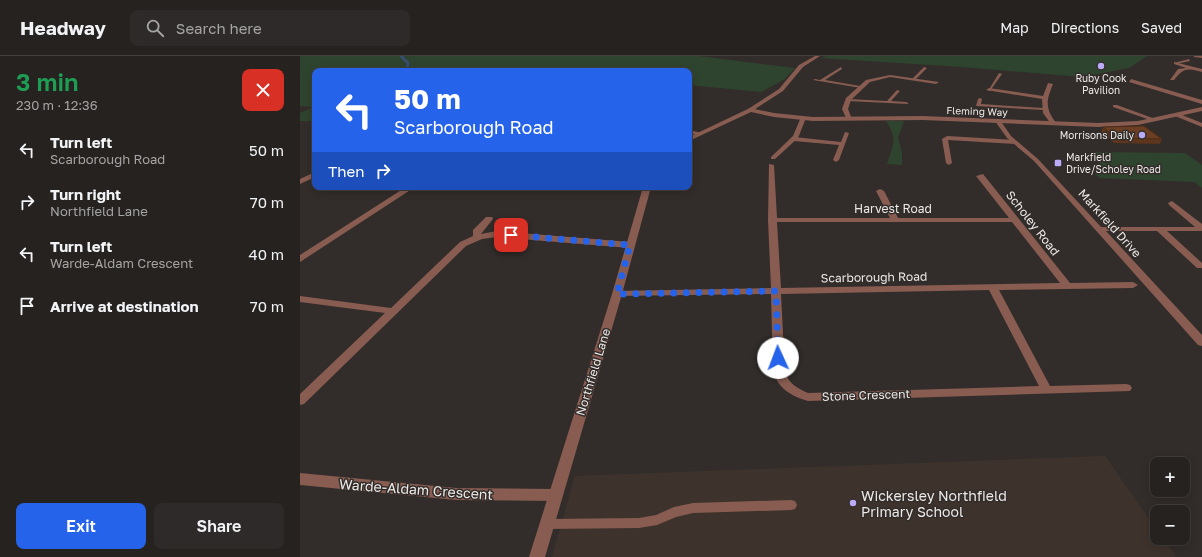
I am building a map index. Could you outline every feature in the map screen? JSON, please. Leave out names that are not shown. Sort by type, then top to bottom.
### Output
[{"type":"street","points":[[692,136],[750,110],[781,90],[801,66],[818,56]]},
{"type":"street","points":[[1196,56],[1202,59]]},
{"type":"street","points":[[1176,63],[1202,71]]},
{"type":"street","points":[[1172,79],[1180,70],[1191,68]]},
{"type":"street","points":[[849,119],[845,110],[848,100],[868,80],[880,77],[936,82]]},
{"type":"street","points":[[1123,83],[1130,80],[1202,102]]},
{"type":"street","points":[[1050,84],[1045,98],[1044,108],[1053,124]]},
{"type":"street","points":[[989,90],[1045,98]]},
{"type":"street","points":[[1115,106],[1155,120]]},
{"type":"street","name":"Fleming Way","points":[[750,110],[803,118],[922,118],[1098,126],[1155,120],[1202,109]]},
{"type":"street","points":[[1178,115],[1202,125]]},
{"type":"street","points":[[794,139],[801,131],[803,118]]},
{"type":"street","name":"Markfield Drive","points":[[998,122],[1015,142],[1036,160],[1100,229],[1202,342]]},
{"type":"street","points":[[692,132],[699,133]]},
{"type":"street","name":"Stone Crescent","points":[[794,139],[772,161],[772,220],[778,372],[781,381],[791,391],[808,397],[1046,389],[1126,388]]},
{"type":"street","points":[[300,182],[312,176]]},
{"type":"street","name":"Scholey Road","points":[[980,176],[1067,286]]},
{"type":"street","points":[[300,259],[405,190]]},
{"type":"street","name":"Northfield Lane","points":[[537,557],[617,294],[645,190]]},
{"type":"street","points":[[880,191],[895,220]]},
{"type":"street","points":[[1172,203],[1202,228]]},
{"type":"street","points":[[477,236],[476,232],[489,219]]},
{"type":"street","name":"Harvest Road","points":[[772,220],[1014,220]]},
{"type":"street","points":[[1100,229],[1202,228]]},
{"type":"street","points":[[1159,229],[1200,266]]},
{"type":"street","points":[[300,400],[463,244],[477,236],[497,234],[630,245]]},
{"type":"street","name":"Scarborough Road","points":[[617,294],[1132,285]]},
{"type":"street","points":[[993,288],[1046,389]]},
{"type":"street","points":[[300,299],[392,311]]},
{"type":"street","name":"Warde-Aldam Crescent","points":[[300,479],[456,494],[556,495]]},
{"type":"lane","points":[[1176,63],[1189,60]]},
{"type":"lane","points":[[821,81],[841,68]]},
{"type":"lane","points":[[914,79],[925,68]]},
{"type":"lane","points":[[989,90],[1000,74]]},
{"type":"lane","points":[[815,80],[860,87]]},
{"type":"lane","points":[[888,102],[898,91]]},
{"type":"lane","points":[[980,99],[978,105],[1044,108]]},
{"type":"lane","points":[[848,100],[906,103]]},
{"type":"lane","points":[[836,160],[847,133]]},
{"type":"lane","points":[[949,163],[946,138],[1015,142]]},
{"type":"lane","points":[[794,139],[843,144]]},
{"type":"lane","points":[[547,524],[639,523],[657,520],[674,512],[693,508],[791,504]]},
{"type":"shaded area","name":"Wickersley Northfield Primary School","points":[[1105,456],[1150,520],[1150,545],[1168,545],[1176,557],[552,557],[575,476]]},
{"type":"green space","points":[[300,56],[699,56],[795,68],[785,79],[761,92],[692,85],[692,68],[312,68],[312,107],[300,106]]},
{"type":"green space","points":[[827,56],[1147,56],[1129,68],[1082,77],[962,67],[820,58]]},
{"type":"green space","points":[[312,108],[312,121],[300,121],[300,113]]},
{"type":"green space","points":[[886,121],[904,121],[898,138],[902,152],[902,165],[887,164],[893,138],[890,127]]},
{"type":"green space","points":[[1092,152],[1185,153],[1202,165],[1202,188],[1194,182],[1100,178],[1095,174],[1106,173]]},
{"type":"building","points":[[1144,126],[1162,139],[1116,138],[1103,127]]},
{"type":"waterway","points":[[401,56],[408,63],[407,68]]},
{"type":"place","name":"Ruby Cook Pavilion","points":[[1101,66]]},
{"type":"place","name":"Morrisons Daily","points":[[1142,135]]},
{"type":"place","name":"Markfield Drive/Scholey Road","points":[[1058,163]]},
{"type":"place","name":"Wickersley Northfield Primary School","points":[[853,503]]},
{"type":"route","points":[[511,235],[630,245],[617,294],[776,291],[778,358]]}]
